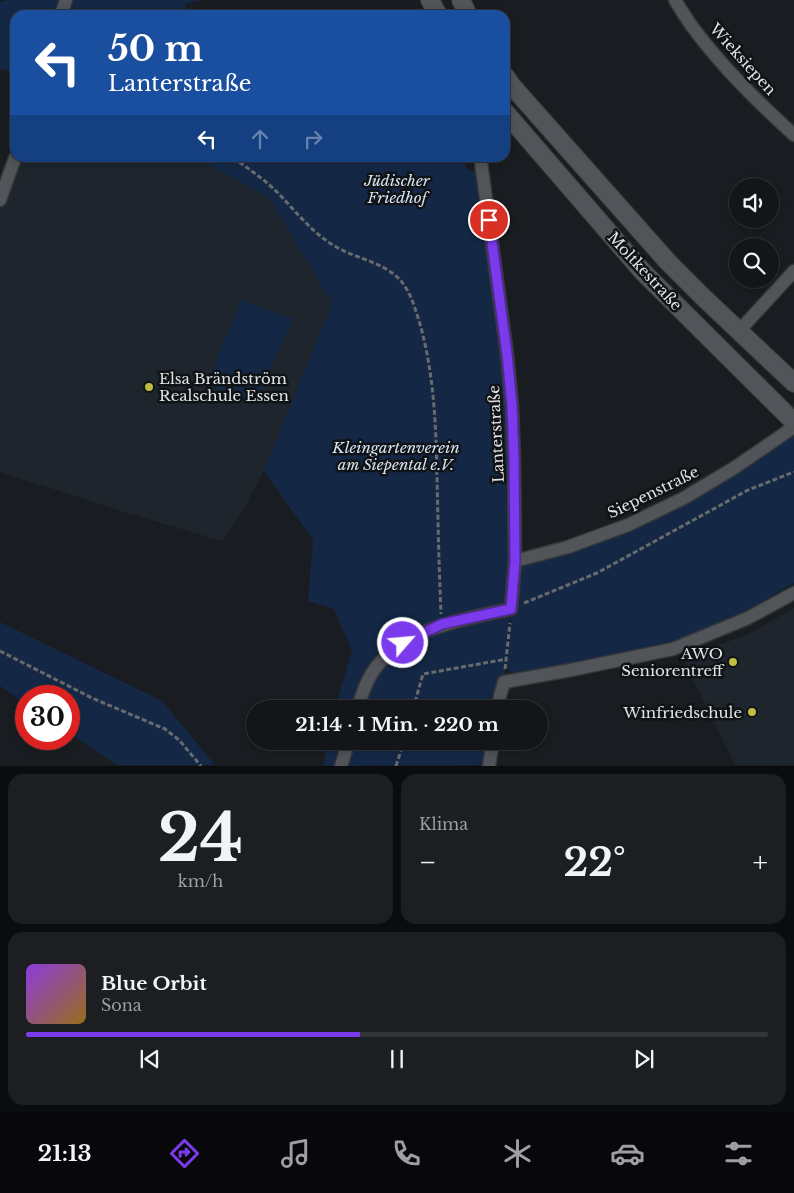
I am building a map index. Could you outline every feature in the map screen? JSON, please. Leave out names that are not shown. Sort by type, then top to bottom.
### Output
[{"type":"street","name":"Wieksiepen","points":[[675,0],[694,28],[725,65],[762,106],[794,135]]},
{"type":"street","name":"Moltkestraße","points":[[510,83],[668,262],[794,383]]},
{"type":"street","name":"Moltkestraße","points":[[510,118],[643,272],[794,422]]},
{"type":"street","points":[[0,200],[14,162]]},
{"type":"street","name":"Lanterstraße","points":[[481,162],[507,354],[512,406],[515,561],[511,609]]},
{"type":"street","points":[[739,331],[794,271]]},
{"type":"street","name":"Siepenstraße","points":[[515,561],[568,547],[628,525],[684,498],[734,468],[794,427]]},
{"type":"street","points":[[499,700],[504,682],[673,649],[748,618],[794,593]]},
{"type":"street","points":[[361,700],[370,674],[384,658],[403,643],[442,624],[511,609]]},
{"type":"street","points":[[342,766],[346,750]]},
{"type":"street","points":[[489,766],[492,750]]},
{"type":"path","points":[[239,162],[255,172],[316,232],[331,244],[343,252],[392,272],[406,287],[424,336],[435,414],[442,624]]},
{"type":"path","points":[[504,682],[511,609],[597,573],[748,490],[794,472]]},
{"type":"path","points":[[0,651],[92,698],[165,729],[179,740],[201,766]]},
{"type":"path","points":[[416,700],[423,674],[507,659]]},
{"type":"path","points":[[396,766],[401,750]]},
{"type":"shaded area","name":"Elsa Brändström Realschule Essen","points":[[15,162],[204,162],[269,198],[332,303],[264,471],[242,512],[222,541],[0,472],[0,202]]},
{"type":"shaded area","name":"Winfriedschule","points":[[794,608],[794,765],[735,765],[683,659],[753,632]]},
{"type":"green space","points":[[7,0],[201,0],[184,4],[188,10],[10,10],[10,72],[0,69],[0,2]]},
{"type":"green space","name":"Kleingartenverein am Siepental e.V.","points":[[204,162],[465,162],[466,168],[476,173],[511,404],[510,609],[504,684],[500,700],[338,700],[352,651],[334,609],[308,601],[313,540],[264,471],[332,303],[269,198]]},
{"type":"green space","points":[[241,300],[293,319],[255,403],[206,385]]},
{"type":"green space","points":[[794,427],[794,583],[743,613],[670,643],[568,665],[513,674],[506,667],[516,562],[628,525]]},
{"type":"green space","points":[[0,622],[162,701],[215,765],[117,765],[80,740],[80,685],[15,685],[15,696],[0,686]]},
{"type":"green space","points":[[326,750],[490,750],[488,765],[323,766]]},
{"type":"place","name":"Elsa Brändström Realschule Essen","points":[[149,387]]},
{"type":"place","name":"AWO Seniorentreff","points":[[733,662]]},
{"type":"place","name":"Winfriedschule","points":[[752,712]]},
{"type":"route","points":[[403,643],[442,624],[511,609],[515,561],[512,406],[489,220]]},
{"type":"park label","name":"Jüdischer Friedhof","points":[[397,188]]}]
